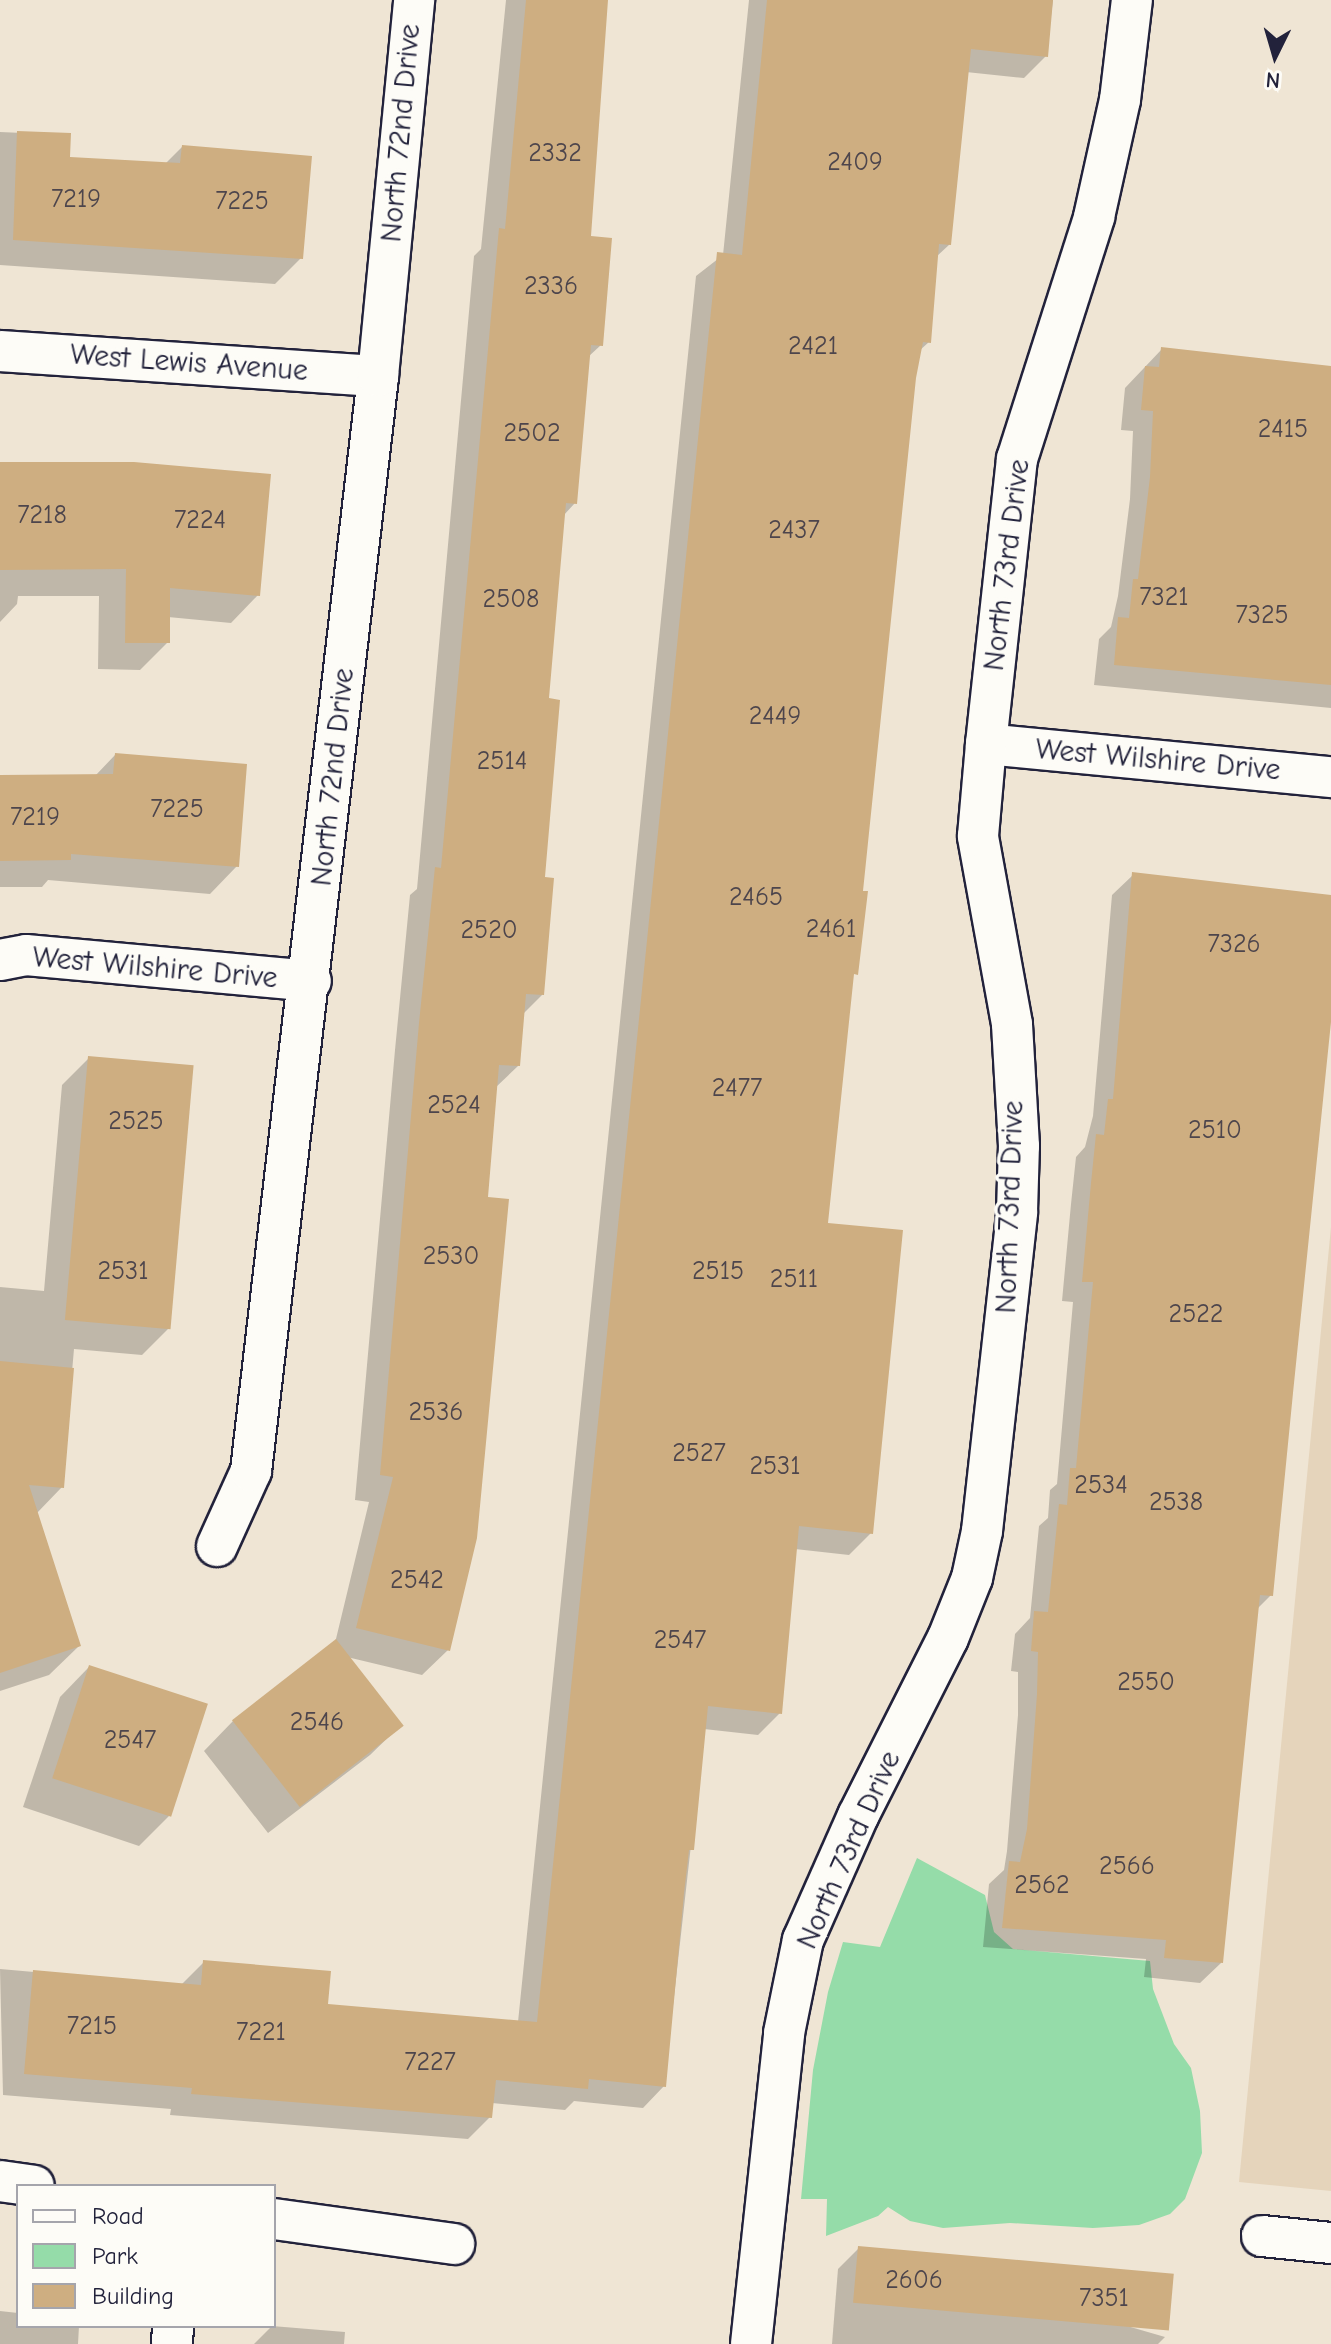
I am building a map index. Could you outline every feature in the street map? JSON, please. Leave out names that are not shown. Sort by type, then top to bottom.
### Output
[{"type":"street","name":"North 72nd Drive","points":[[217,1546],[251,1471],[311,981],[378,376],[414,0]]},
{"type":"street","name":"North 73rd Drive","points":[[751,2344],[784,2033],[803,1940],[858,1816],[948,1638],[972,1578],[982,1531],[1015,1227],[1019,1146],[1012,1024],[978,836],[986,744],[1017,459],[1094,217],[1120,100],[1132,0]]},
{"type":"street","name":"West Lewis Avenue","points":[[0,351],[378,376]]},
{"type":"street","name":"West Wilshire Drive","points":[[986,744],[1331,777]]},
{"type":"street","name":"West Wilshire Drive","points":[[0,960],[41,956],[311,981]]},
{"type":"street","points":[[0,2181],[20,2184]]},
{"type":"street","points":[[276,2219],[454,2244]]},
{"type":"street","points":[[1262,2236],[1331,2243]]},
{"type":"shaded area","points":[[1331,1227],[1331,2191],[1239,2182]]},
{"type":"green space","points":[[917,1858],[985,1895],[994,1932],[1013,1949],[1150,1961],[1153,1989],[1174,2044],[1191,2068],[1200,2111],[1202,2153],[1185,2199],[1170,2214],[1139,2225],[1093,2228],[1010,2223],[943,2228],[910,2221],[888,2207],[878,2216],[826,2236],[827,2199],[801,2199],[813,2070],[828,1992],[843,1942],[880,1947]]},
{"type":"building","points":[[526,0],[608,0],[591,236],[612,238],[603,346],[591,345],[577,504],[566,503],[549,698],[560,700],[545,877],[554,878],[544,995],[526,994],[520,1066],[499,1065],[488,1197],[509,1199],[477,1538],[450,1651],[356,1628],[393,1477],[380,1475],[419,1023],[435,867],[441,868],[499,228],[505,229]]},
{"type":"building","points":[[767,0],[1053,0],[1048,57],[971,49],[951,245],[939,244],[931,343],[923,342],[916,378],[863,891],[868,891],[858,975],[854,974],[828,1223],[903,1230],[873,1534],[799,1526],[782,1714],[708,1706],[694,1850],[689,1850],[684,1893],[666,2087],[589,2079],[588,2089],[496,2080],[492,2118],[191,2094],[192,2088],[24,2074],[33,1970],[201,1985],[203,1960],[331,1971],[328,2004],[537,2022],[717,252],[742,255]]},
{"type":"building","points":[[17,131],[71,133],[70,157],[180,163],[182,145],[312,156],[303,259],[13,240]]},
{"type":"building","points":[[1161,347],[1331,366],[1331,685],[1114,665],[1118,617],[1129,618],[1133,579],[1138,579],[1150,477],[1153,411],[1141,410],[1145,366],[1159,367]]},
{"type":"building","points":[[0,462],[134,462],[271,474],[260,596],[170,588],[170,643],[125,643],[126,569],[0,570]]},
{"type":"building","points":[[115,753],[247,764],[239,867],[71,854],[71,860],[0,861],[0,775],[113,774]]},
{"type":"building","points":[[1132,872],[1331,895],[1331,1022],[1273,1596],[1260,1595],[1223,1963],[1164,1958],[1166,1940],[1002,1928],[1009,1861],[1020,1862],[1027,1829],[1037,1694],[1038,1652],[1031,1651],[1034,1611],[1048,1612],[1059,1504],[1067,1505],[1070,1468],[1076,1468],[1093,1282],[1082,1282],[1091,1183],[1096,1134],[1104,1135],[1108,1099],[1113,1099]]},
{"type":"building","points":[[88,1056],[194,1065],[171,1329],[65,1320]]},
{"type":"building","points":[[0,1361],[74,1368],[64,1488],[29,1485],[81,1646],[0,1673]]},
{"type":"building","points":[[336,1639],[404,1726],[300,1807],[232,1720]]},
{"type":"building","points":[[89,1665],[208,1704],[171,1817],[52,1778]]},
{"type":"building","points":[[858,2246],[1174,2274],[1169,2330],[853,2303]]}]
